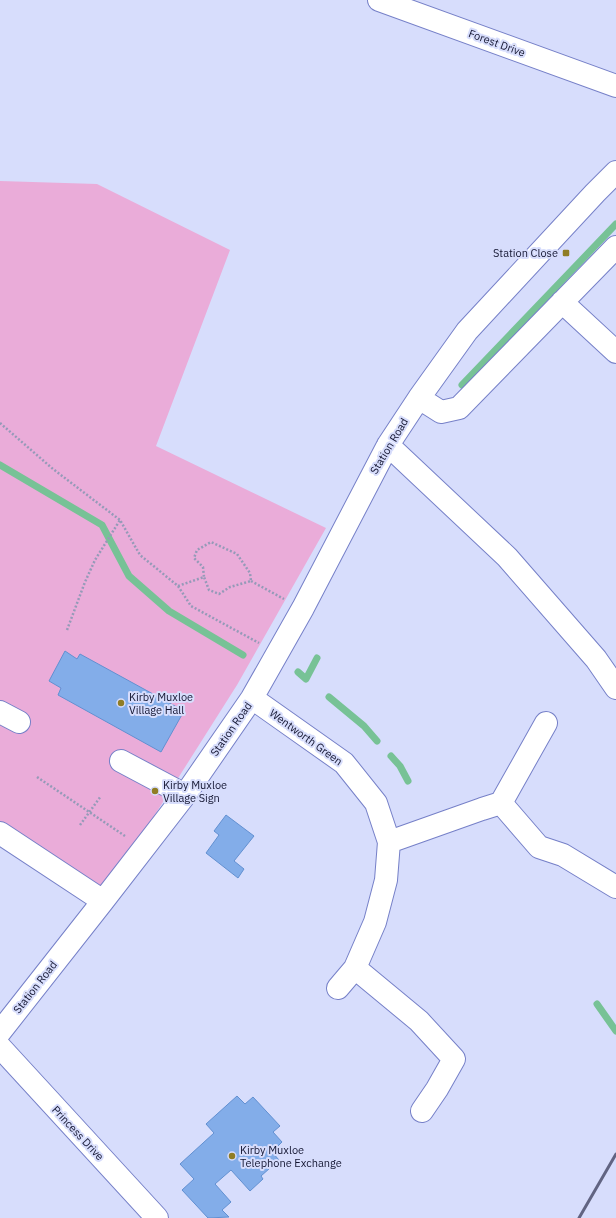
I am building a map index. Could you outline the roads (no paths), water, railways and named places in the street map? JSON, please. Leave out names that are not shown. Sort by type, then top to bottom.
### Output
[{"type":"street","name":"Forest Drive","points":[[379,0],[616,86]]},
{"type":"street","name":"Station Road","points":[[0,1032],[185,794],[252,698],[303,608],[388,445],[419,398],[467,332],[594,193],[616,172]]},
{"type":"street","points":[[419,398],[441,412],[459,408],[616,246]]},
{"type":"street","points":[[562,302],[616,352]]},
{"type":"street","points":[[388,445],[507,557],[596,659],[616,688]]},
{"type":"street","name":"Wentworth Green","points":[[252,698],[344,764],[376,803],[389,842],[386,880],[375,922],[355,968],[338,988]]},
{"type":"street","points":[[0,712],[19,722]]},
{"type":"street","points":[[389,842],[501,803],[546,723]]},
{"type":"street","points":[[121,761],[185,794]]},
{"type":"street","points":[[501,803],[539,846],[563,855],[616,887]]},
{"type":"street","points":[[0,833],[103,901]]},
{"type":"street","points":[[355,968],[419,1021],[454,1059],[437,1089],[422,1111]]},
{"type":"street","name":"Princess Drive","points":[[0,1047],[157,1218]]},
{"type":"waterway","points":[[462,385],[616,224]]},
{"type":"waterway","points":[[0,465],[102,525],[129,576],[169,611],[243,655]]},
{"type":"waterway","points":[[298,672],[306,679],[317,658]]},
{"type":"waterway","points":[[329,697],[364,726],[377,741]]},
{"type":"waterway","points":[[391,756],[400,766],[408,781]]},
{"type":"waterway","points":[[597,1004],[616,1031]]},
{"type":"railway","points":[[579,1218],[616,1154]]},
{"type":"place","name":"Station Close","points":[[566,253]]},
{"type":"place","name":"Kirby Muxloe Village Hall","points":[[121,703]]},
{"type":"place","name":"Kirby Muxloe Village Sign","points":[[155,791]]},
{"type":"place","name":"Kirby Muxloe Telephone Exchange","points":[[232,1156]]}]
